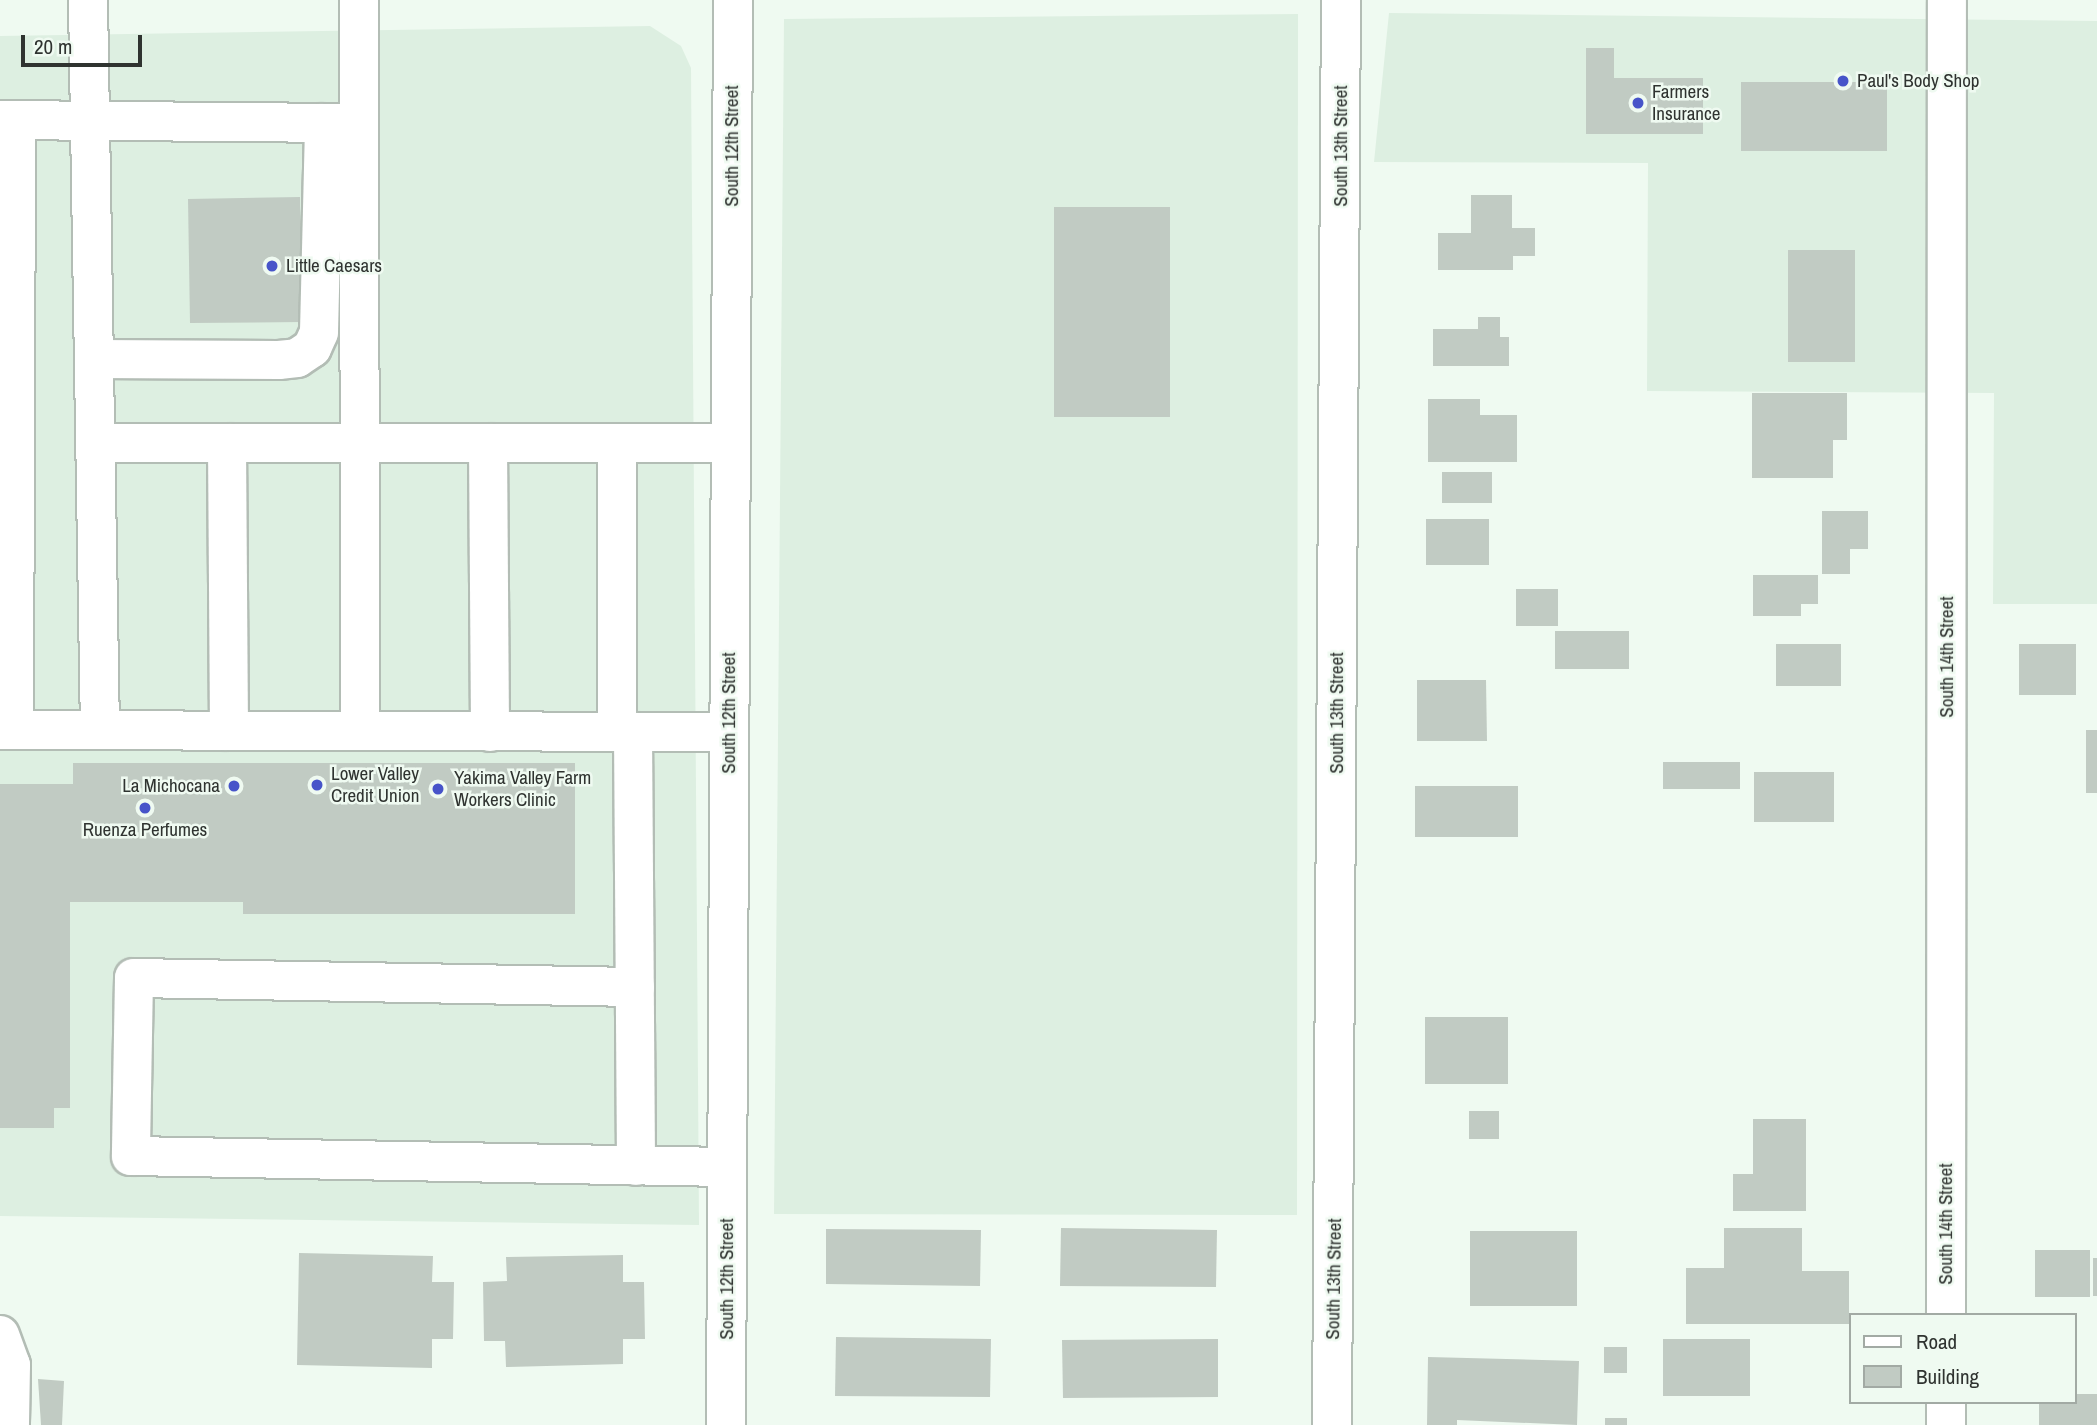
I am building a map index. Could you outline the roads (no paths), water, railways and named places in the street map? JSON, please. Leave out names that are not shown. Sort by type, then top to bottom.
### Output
[{"type":"street","points":[[88,0],[100,730]]},
{"type":"street","points":[[94,359],[279,360],[297,358],[312,348],[319,331],[342,123],[359,0]]},
{"type":"street","name":"South 12th Street","points":[[726,1425],[733,0]]},
{"type":"street","name":"South 13th Street","points":[[1332,1425],[1341,0]]},
{"type":"street","name":"South 14th Street","points":[[1946,1313],[1947,0]]},
{"type":"street","points":[[342,123],[8,120],[7,730],[729,733]]},
{"type":"street","points":[[342,123],[357,443],[360,731]]},
{"type":"street","points":[[95,443],[731,443]]},
{"type":"street","points":[[227,443],[229,731]]},
{"type":"street","points":[[488,443],[490,732]]},
{"type":"street","points":[[617,443],[635,987],[636,1166]]},
{"type":"street","points":[[635,987],[134,978],[131,1156],[727,1167]]},
{"type":"street","points":[[0,1335],[11,1365],[10,1425]]},
{"type":"street","points":[[1946,1404],[1946,1425]]},
{"type":"place","name":"Paul's Body Shop","points":[[1843,81]]},
{"type":"place","name":"Farmers Insurance","points":[[1638,103]]},
{"type":"place","name":"Little Caesars","points":[[272,266]]},
{"type":"place","name":"Lower Valley Credit Union","points":[[317,785]]},
{"type":"place","name":"La Michocana","points":[[234,786]]},
{"type":"place","name":"Yakima Valley Farm Workers Clinic","points":[[438,789]]},
{"type":"place","name":"Ruenza Perfumes","points":[[145,808]]}]
